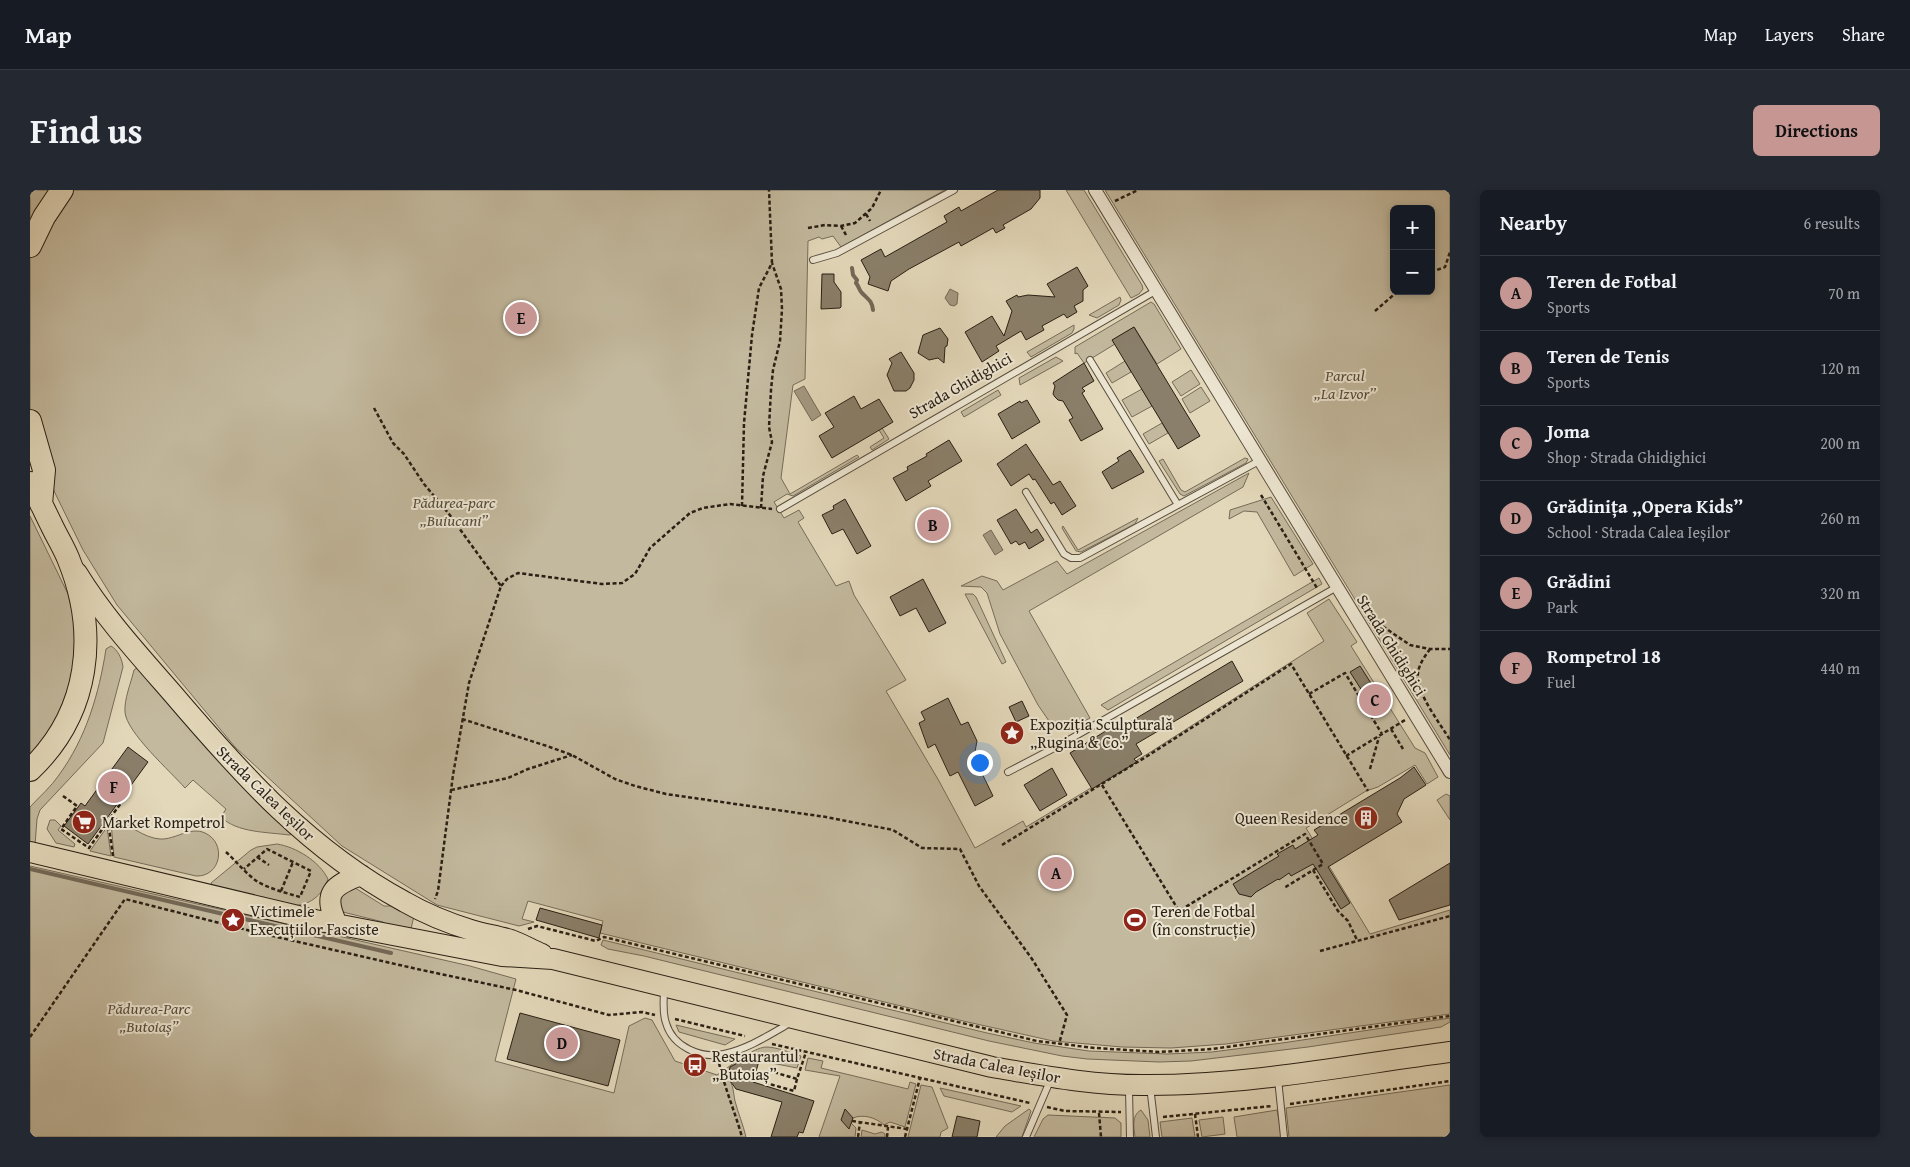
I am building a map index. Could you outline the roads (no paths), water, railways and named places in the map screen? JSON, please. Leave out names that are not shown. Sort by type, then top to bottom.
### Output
[{"type":"highway","points":[[30,246],[44,217],[62,190]]},
{"type":"highway","points":[[30,421],[44,470],[33,488],[68,559],[84,619],[86,644],[84,670],[69,718],[57,740],[30,770]]},
{"type":"main road","name":"Strada Calea Ieșilor","points":[[68,559],[90,595],[114,627],[219,748],[289,820],[324,850],[406,903],[438,918],[472,930],[513,941],[553,960]]},
{"type":"main road","name":"Strada Calea Ieșilor","points":[[30,852],[337,924],[502,956],[553,960],[992,1067],[1052,1077],[1129,1085],[1213,1083],[1450,1052]]},
{"type":"main road","points":[[337,924],[332,912],[330,897],[334,889],[341,883],[361,875]]},
{"type":"street","name":"Strada Ghidighici","points":[[1095,190],[1450,772]]},
{"type":"lane","points":[[813,260],[838,253],[954,190]]},
{"type":"lane","name":"Strada Ghidighici","points":[[780,510],[1157,290]]},
{"type":"lane","points":[[1090,360],[1178,505]]},
{"type":"lane","points":[[1026,492],[1064,554],[1071,558],[1080,558],[1259,461]]},
{"type":"lane","name":"Strada Ghidighici","points":[[1008,772],[1065,742],[1337,587]]},
{"type":"lane","points":[[664,988],[664,1016],[673,1039],[697,1053],[723,1055],[744,1048],[796,1020]]},
{"type":"lane","points":[[1278,1076],[1284,1137]]},
{"type":"lane","points":[[1026,1137],[1052,1077]]},
{"type":"lane","points":[[1129,1085],[1130,1137]]},
{"type":"lane","points":[[1149,1085],[1156,1137]]},
{"type":"waterway","points":[[852,268],[853,275],[857,280],[856,283],[871,303],[873,310]]},
{"type":"waterway","points":[[30,869],[391,953]]},
{"type":"place","name":"Grădini","points":[[521,318]]},
{"type":"place","name":"Teren de Tenis","points":[[933,525]]},
{"type":"place","name":"Joma","points":[[1375,700]]},
{"type":"place","name":"Expoziția Sculpturală „Rugina & Co.”","points":[[1012,733]]},
{"type":"place","name":"Rompetrol 18","points":[[114,787]]},
{"type":"place","name":"Queen Residence","points":[[1366,818]]},
{"type":"place","name":"Market Rompetrol","points":[[84,822]]},
{"type":"place","name":"Teren de Fotbal","points":[[1056,873]]},
{"type":"place","name":"Victimele Execuțiilor Fasciste","points":[[233,920]]},
{"type":"place","name":"Teren de Fotbal (în construcție)","points":[[1135,920]]},
{"type":"place","name":"Grădinița „Opera Kids”","points":[[562,1043]]},
{"type":"place","name":"Restaurantul „Butoiaș”","points":[[695,1065]]},
{"type":"park label","name":"Parcul „La Izvor”","points":[[1345,384]]},
{"type":"park label","name":"Pădurea-parc „Buiucani”","points":[[454,511]]},
{"type":"park label","name":"Pădurea-Parc „Butoiaș”","points":[[149,1017]]}]
